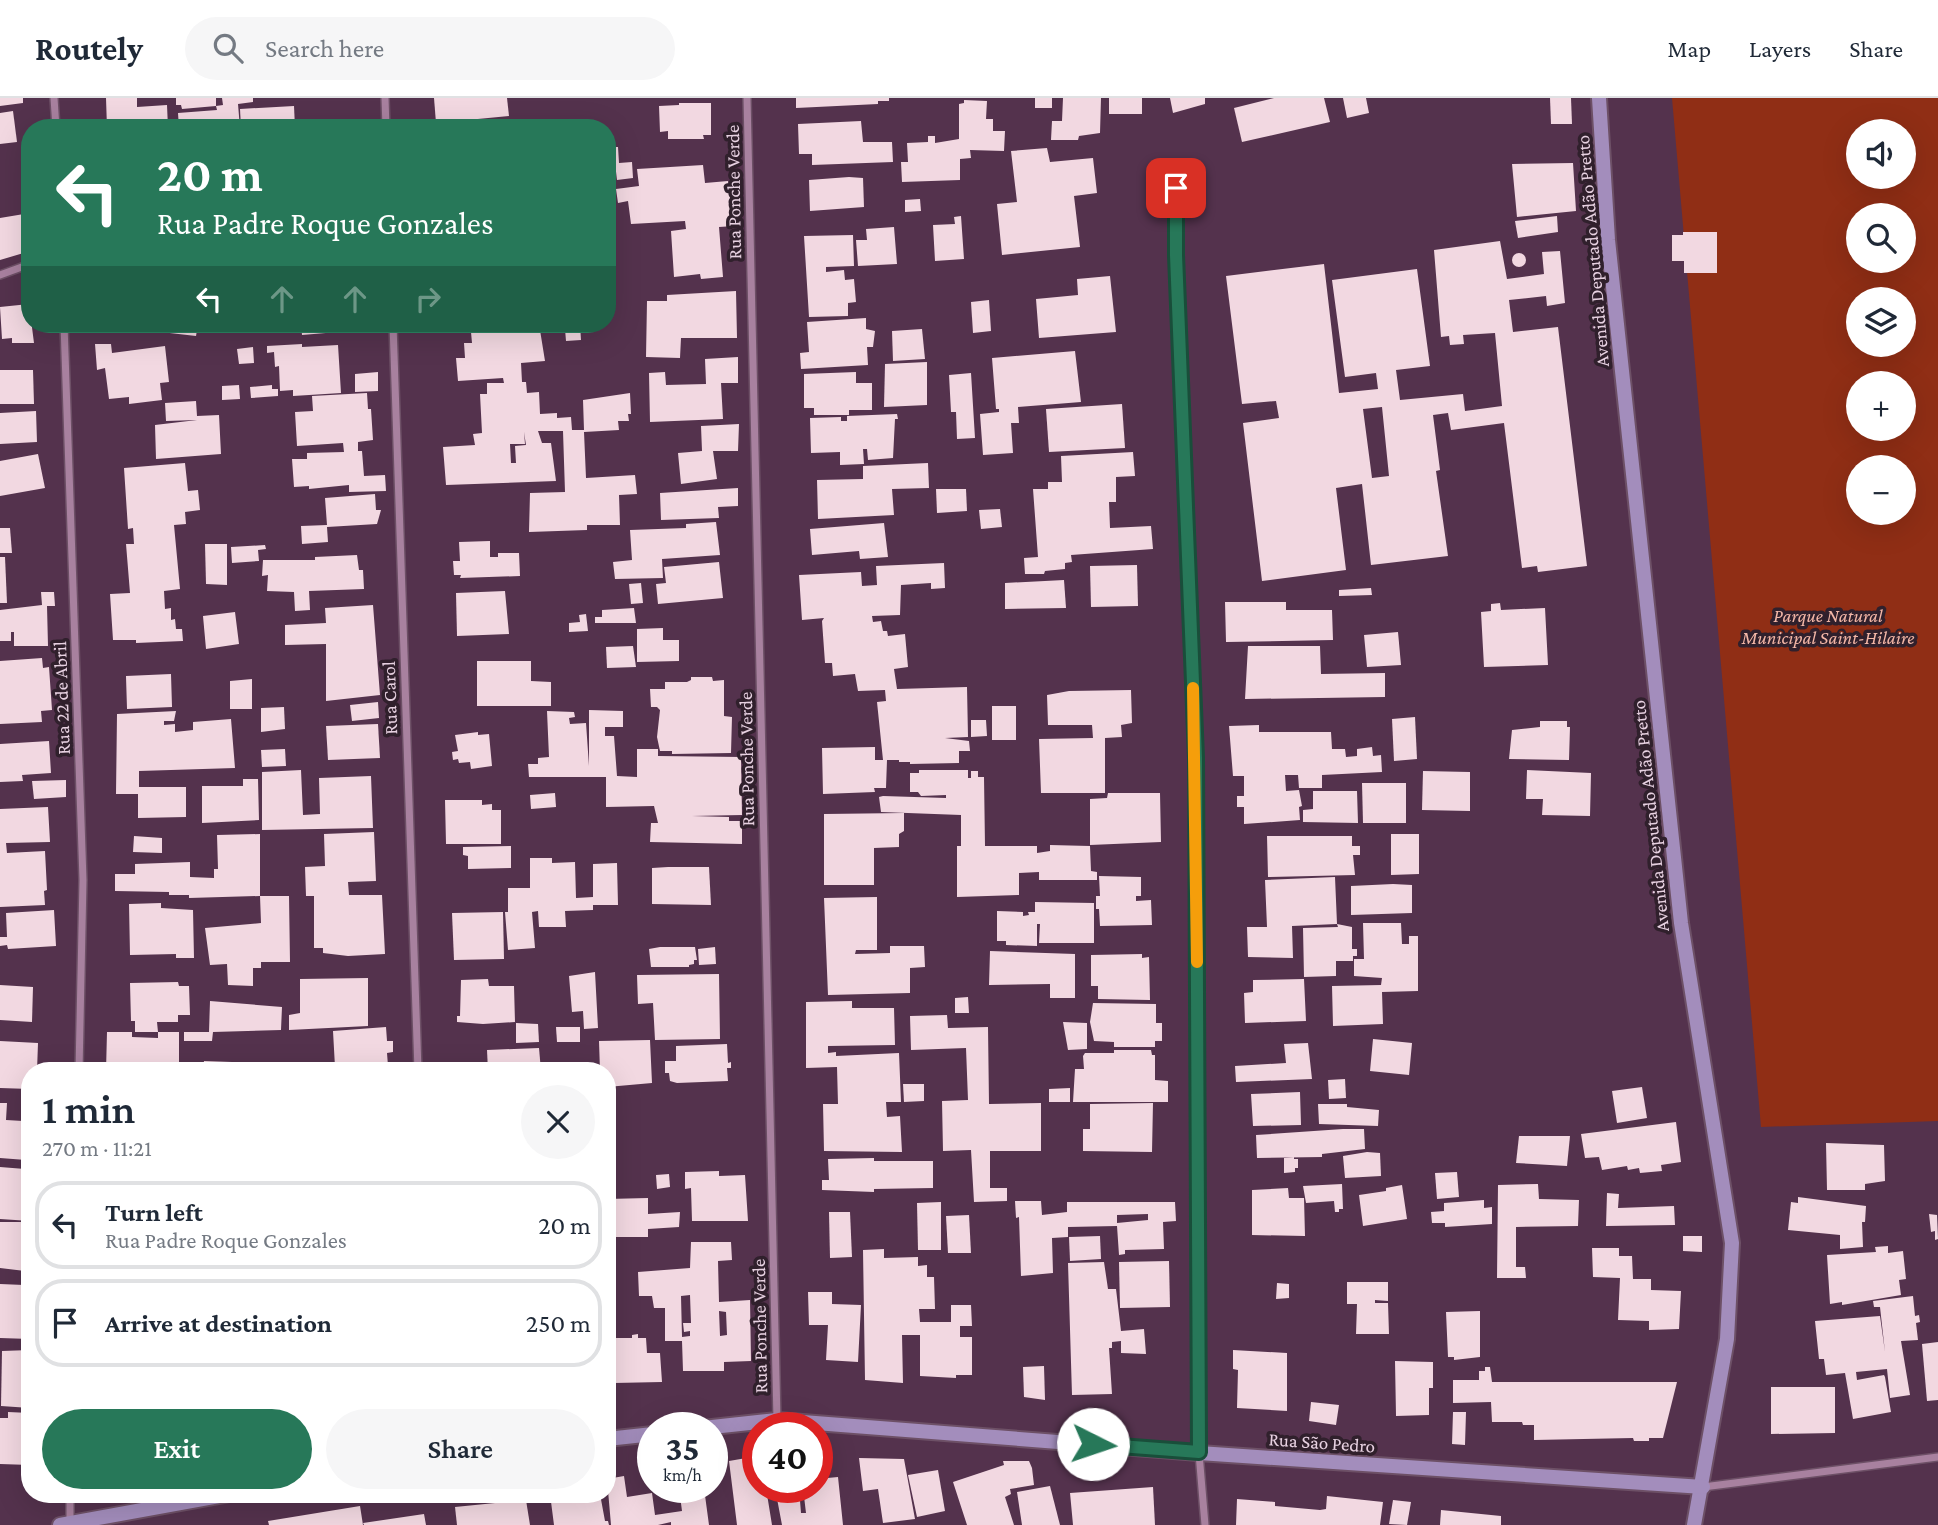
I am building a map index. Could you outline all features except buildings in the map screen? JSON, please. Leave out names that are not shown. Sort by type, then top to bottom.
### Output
[{"type":"street","points":[[54,98],[55,119]]},
{"type":"street","points":[[385,98],[386,119]]},
{"type":"street","name":"Rua Ponche Verde","points":[[747,98],[777,1412]]},
{"type":"street","name":"Avenida Deputado Adão Pretto","points":[[1599,98],[1608,240],[1681,923],[1732,1243],[1727,1339],[1703,1487],[1694,1525]]},
{"type":"street","points":[[1176,165],[1176,255],[1196,758],[1199,1452],[1205,1525]]},
{"type":"street","points":[[0,275],[21,267]]},
{"type":"street","name":"Rua 22 de Abril","points":[[64,333],[83,880],[79,1062]]},
{"type":"street","name":"Rua Carol","points":[[393,333],[418,1062]]},
{"type":"street","name":"Rua São Pedro","points":[[833,1424],[1703,1487],[1938,1457]]},
{"type":"street","points":[[616,1438],[637,1436]]},
{"type":"street","points":[[69,1503],[65,1524],[180,1503]]},
{"type":"green space","name":"Parque Natural Municipal Saint-Hilaire","points":[[1672,98],[1938,98],[1938,1121],[1761,1127]]},
{"type":"slow traffic","points":[[1193,688],[1197,962]]},
{"type":"route","points":[[1093,1444],[1199,1452],[1196,758],[1176,255],[1176,188]]}]
